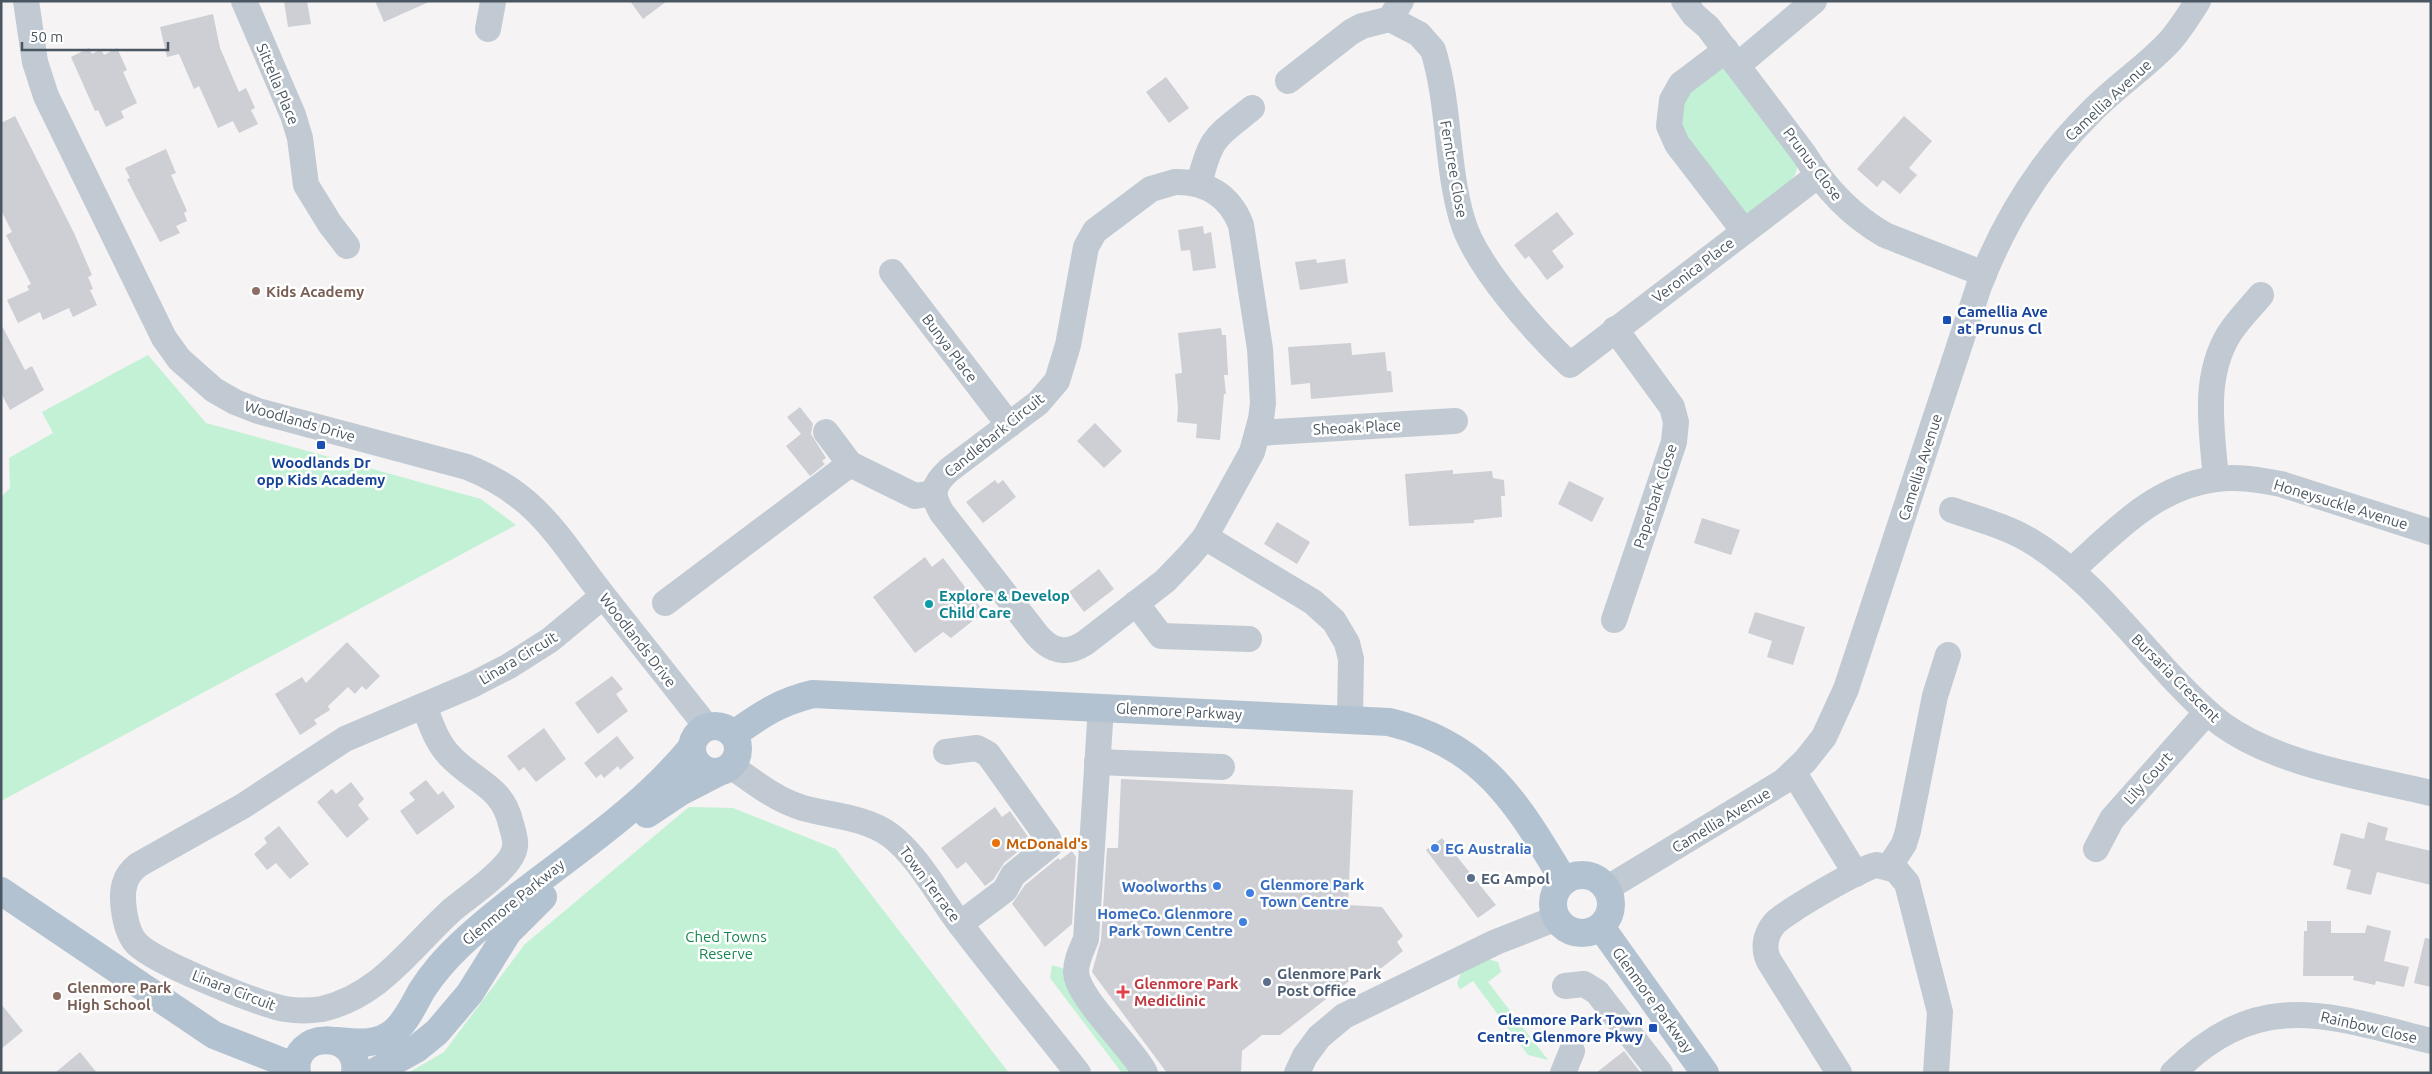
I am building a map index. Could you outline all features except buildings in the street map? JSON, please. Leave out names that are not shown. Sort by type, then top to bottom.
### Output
[{"type":"main road","name":"Glenmore Parkway","points":[[734,734],[768,709],[791,699],[812,694],[1350,718],[1403,725],[1433,736],[1466,754],[1490,775],[1506,793],[1543,844],[1564,881]]},
{"type":"main road","points":[[721,726],[734,734],[739,747],[738,754],[724,770],[701,768],[692,755],[699,737],[721,726]]},
{"type":"main road","name":"Glenmore Parkway","points":[[296,1070],[301,1053],[308,1045],[317,1041],[327,1039],[362,1044],[379,1040],[394,1032],[404,1020],[433,974],[457,948],[655,788],[699,737]]},
{"type":"main road","name":"Glenmore Parkway","points":[[373,1073],[416,1049],[436,1032],[470,992],[508,932],[545,895],[662,802],[724,770]]},
{"type":"main road","points":[[1583,875],[1593,877],[1606,888],[1611,901],[1610,912],[1600,927],[1592,932],[1581,933],[1566,929],[1557,918],[1553,903],[1555,893],[1564,881],[1583,875]]},
{"type":"main road","points":[[1,891],[214,1035],[296,1070]]},
{"type":"main road","name":"Glenmore Parkway","points":[[1600,927],[1705,1073]]},
{"type":"main road","points":[[337,1041],[353,1057],[354,1073]]},
{"type":"street","name":"Woodlands Drive","points":[[26,1],[35,62],[46,96],[152,316],[179,359],[214,390],[243,405],[467,467],[489,476],[513,490],[532,505],[548,522],[603,596],[699,737]]},
{"type":"street","name":"Sittella Place","points":[[244,1],[293,115],[300,138],[306,185],[347,246]]},
{"type":"street","points":[[488,29],[492,1],[513,1]]},
{"type":"street","name":"Prunus Close","points":[[1684,1],[1694,15],[1708,27],[1732,58],[1830,192],[1872,228],[1897,241],[1984,274]]},
{"type":"street","points":[[1744,231],[1677,144],[1670,126],[1672,100],[1681,84],[1732,58],[1814,1]]},
{"type":"street","name":"Camellia Avenue","points":[[1606,888],[1772,790],[1794,773],[1824,737],[1839,707],[1984,274],[2004,229],[2037,174],[2052,154],[2093,109],[2170,41],[2198,1]]},
{"type":"street","name":"Ferntree Close","points":[[1288,81],[1351,32],[1396,10],[1433,50],[1459,206],[1470,241],[1482,261],[1544,341],[1570,365]]},
{"type":"street","points":[[1199,184],[1209,148],[1214,139],[1252,108]]},
{"type":"street","name":"Veronica Place","points":[[1570,365],[1817,176]]},
{"type":"street","name":"Candlebark Circuit","points":[[1175,182],[1199,184],[1211,189],[1227,201],[1238,216],[1244,233],[1260,349],[1263,403],[1258,432],[1245,466],[1206,537],[1178,570],[1074,649],[1063,651],[1053,649],[1037,635],[942,512],[935,501],[934,493],[941,477],[1044,397],[1056,381],[1065,360],[1086,248],[1095,231],[1151,189],[1175,182]]},
{"type":"street","name":"Bunya Place","points":[[892,272],[1009,425]]},
{"type":"street","points":[[2216,479],[2210,410],[2213,376],[2230,334],[2261,296]]},
{"type":"street","name":"Paperbark Close","points":[[1614,620],[1674,442],[1676,422],[1668,399],[1615,329]]},
{"type":"street","name":"Sheoak Place","points":[[1258,432],[1455,421]]},
{"type":"street","points":[[826,432],[850,464],[915,496],[934,493]]},
{"type":"street","points":[[665,603],[850,464]]},
{"type":"street","name":"Honeysuckle Avenue","points":[[2072,570],[2148,504],[2178,490],[2216,479],[2257,480],[2281,484],[2431,532]]},
{"type":"street","name":"Bursaria Crescent","points":[[1952,510],[2008,529],[2029,540],[2072,570],[2207,712],[2235,733],[2272,752],[2431,793]]},
{"type":"street","points":[[1206,537],[1313,602],[1336,624],[1347,643],[1351,659],[1350,718]]},
{"type":"street","name":"Linara Circuit","points":[[424,706],[444,749],[503,801],[509,814],[515,847],[514,853],[505,866],[442,920],[376,985],[347,1001],[322,1009],[307,1011],[285,1009],[260,1001],[171,965],[144,950],[132,938],[126,926],[123,889],[129,874],[138,864],[243,806],[345,739],[472,685],[530,653],[567,627],[603,596]]},
{"type":"street","points":[[1136,603],[1161,636],[1249,640]]},
{"type":"street","points":[[1889,867],[1904,844],[1908,831],[1935,696],[1948,655]]},
{"type":"street","points":[[1101,707],[1086,939],[1078,960],[1076,974],[1085,994],[1145,1073]]},
{"type":"street","name":"Lily Court","points":[[2096,849],[2112,819],[2207,712]]},
{"type":"street","points":[[950,751],[977,748],[988,754],[1048,838],[1050,845],[1013,875],[1005,890],[960,924]]},
{"type":"street","points":[[1097,762],[1222,767]]},
{"type":"street","name":"Town Terrace","points":[[724,770],[802,808],[870,824],[892,836],[911,856],[960,924],[1078,1073]]},
{"type":"street","points":[[1794,773],[1856,874]]},
{"type":"street","points":[[1839,1073],[1769,961],[1765,948],[1766,939],[1774,923],[1872,865],[1889,867],[1900,874],[1907,883],[1940,1012],[1936,1073]]},
{"type":"street","points":[[1297,1073],[1305,1056],[1319,1037],[1344,1016],[1496,942],[1557,918]]},
{"type":"street","points":[[1565,986],[1584,984],[1597,992],[1660,1073]]},
{"type":"street","name":"Rainbow Close","points":[[2173,1073],[2197,1050],[2227,1032],[2244,1024],[2278,1016],[2306,1014],[2330,1016],[2431,1041]]},
{"type":"green space","points":[[1724,60],[1798,165],[1791,181],[1743,218],[1686,143],[1677,106]]},
{"type":"green space","points":[[148,355],[206,423],[481,499],[516,525],[1,801],[1,497],[10,488],[9,458],[53,433],[42,412]]},
{"type":"green space","name":"Ched Towns Reserve","points":[[689,807],[733,808],[836,849],[1009,1073],[408,1073],[444,1052],[525,944]]},
{"type":"green space","points":[[1488,959],[1498,962],[1501,972],[1488,982],[1548,1060],[1528,1055],[1473,981],[1461,989],[1459,988],[1457,983],[1461,973]]},
{"type":"green space","points":[[1052,965],[1065,969],[1133,1073],[1122,1073],[1050,978]]},
{"type":"place","name":"Kids Academy","points":[[256,291]]},
{"type":"place","name":"Camellia Ave at Prunus Cl","points":[[1947,320]]},
{"type":"place","name":"Woodlands Dr opp Kids Academy","points":[[321,445]]},
{"type":"place","name":"Explore & Develop Child Care","points":[[929,604]]},
{"type":"place","name":"McDonald's","points":[[996,843]]},
{"type":"place","name":"EG Australia","points":[[1435,848]]},
{"type":"place","name":"EG Ampol","points":[[1471,878]]},
{"type":"place","name":"Woolworths","points":[[1217,886]]},
{"type":"place","name":"Glenmore Park Town Centre","points":[[1250,893]]},
{"type":"place","name":"HomeCo. Glenmore Park Town Centre","points":[[1243,922]]},
{"type":"place","name":"Glenmore Park Post Office","points":[[1267,982]]},
{"type":"place","name":"Glenmore Park Mediclinic","points":[[1123,992]]},
{"type":"place","name":"Glenmore Park High School","points":[[57,996]]},
{"type":"place","name":"Glenmore Park Town Centre, Glenmore Pkwy","points":[[1653,1028]]}]
